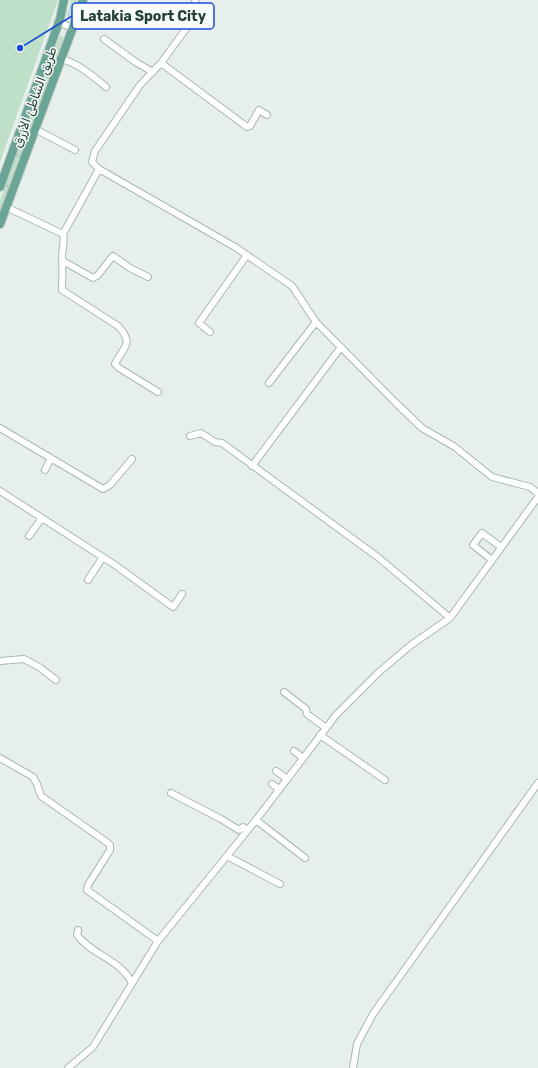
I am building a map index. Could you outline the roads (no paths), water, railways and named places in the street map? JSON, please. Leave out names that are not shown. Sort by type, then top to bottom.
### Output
[{"type":"main road","name":"طريق الشاطئ الأزرق","points":[[0,187],[59,22],[64,0]]},
{"type":"main road","name":"طريق الشاطئ الأزرق","points":[[0,224],[83,0]]},
{"type":"street","points":[[195,0],[199,12],[161,63],[140,85],[95,151],[92,162],[99,169],[247,255],[292,286],[316,322],[422,428],[455,447],[492,477],[530,487],[538,493]]},
{"type":"street","points":[[59,22],[72,28]]},
{"type":"street","points":[[104,39],[137,63],[153,72]]},
{"type":"street","points":[[61,59],[68,61],[87,72],[106,87]]},
{"type":"street","points":[[161,63],[247,127],[250,126],[259,110],[267,115]]},
{"type":"street","points":[[35,128],[75,150]]},
{"type":"street","points":[[99,169],[63,234],[62,290],[118,326],[126,334],[128,341],[125,349],[115,364],[158,392]]},
{"type":"street","points":[[6,207],[63,234]]},
{"type":"street","points":[[210,332],[200,323],[247,255]]},
{"type":"street","points":[[63,261],[93,278],[98,275],[114,256],[130,268],[148,277]]},
{"type":"street","points":[[269,383],[316,322]]},
{"type":"street","points":[[252,466],[341,347]]},
{"type":"street","points":[[0,428],[103,489],[110,485],[132,459]]},
{"type":"street","points":[[190,436],[201,433],[215,442],[222,444],[379,558],[450,618]]},
{"type":"street","points":[[45,470],[51,458]]},
{"type":"street","points":[[0,491],[103,557],[173,607],[182,594]]},
{"type":"street","points":[[68,1068],[93,1047],[158,941],[256,820],[336,715],[378,672],[411,645],[450,618],[538,497]]},
{"type":"street","points":[[29,536],[42,518]]},
{"type":"street","points":[[492,560],[473,545],[482,533],[501,547]]},
{"type":"street","points":[[88,580],[103,557]]},
{"type":"street","points":[[0,661],[24,658],[56,680]]},
{"type":"street","points":[[284,692],[306,709],[307,714],[326,728]]},
{"type":"street","points":[[320,735],[385,780]]},
{"type":"street","points":[[294,751],[303,758]]},
{"type":"street","points":[[0,758],[33,777],[41,796],[110,845],[110,850],[88,885],[87,890],[158,941]]},
{"type":"street","points":[[276,771],[287,779]]},
{"type":"street","points":[[352,1068],[357,1044],[373,1014],[538,783]]},
{"type":"street","points":[[272,784],[280,789]]},
{"type":"street","points":[[171,792],[239,830],[243,827],[248,830]]},
{"type":"street","points":[[256,820],[305,858]]},
{"type":"street","points":[[227,856],[280,884]]},
{"type":"street","points":[[78,930],[76,935],[82,942],[109,961],[122,968],[129,976],[132,983]]},
{"type":"place","name":"Latakia Sport City","points":[[20,48]]}]
